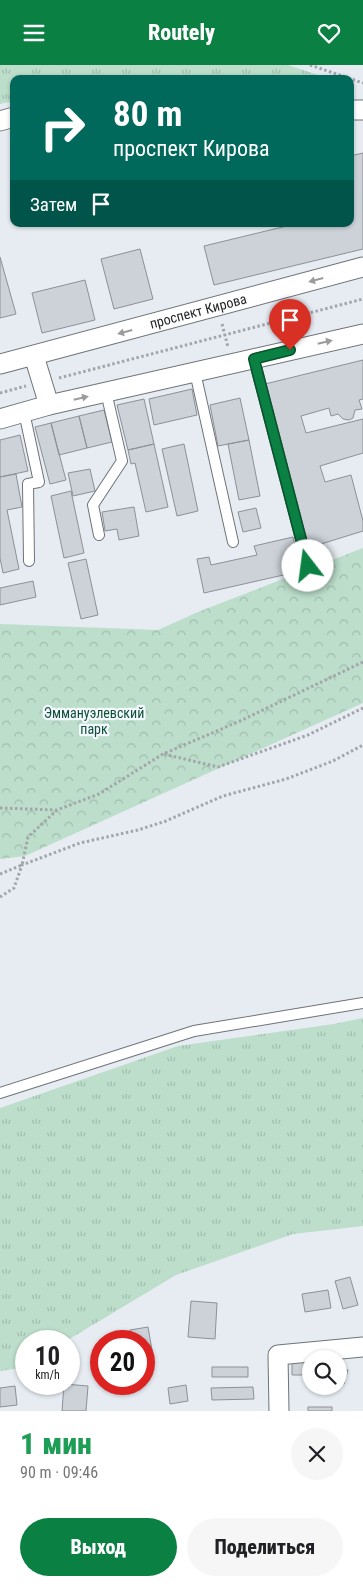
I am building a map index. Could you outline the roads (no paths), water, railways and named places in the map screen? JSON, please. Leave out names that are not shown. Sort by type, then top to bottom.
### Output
[{"type":"street","name":"проспект Кирова","points":[[0,365],[363,267]]},
{"type":"street","points":[[0,419],[49,405],[363,333]]},
{"type":"street","points":[[34,356],[49,405]]},
{"type":"street","points":[[278,1411],[278,1355],[363,1347]]},
{"type":"lane","points":[[254,359],[308,566]]},
{"type":"lane","points":[[195,372],[233,542]]},
{"type":"lane","points":[[99,535],[93,505],[122,461],[106,392]]},
{"type":"lane","points":[[24,412],[39,482],[28,483],[29,561]]},
{"type":"lane","points":[[0,1093],[194,1031],[363,1003]]},
{"type":"park label","name":"Эммануэлевский парк","points":[[94,721]]}]
